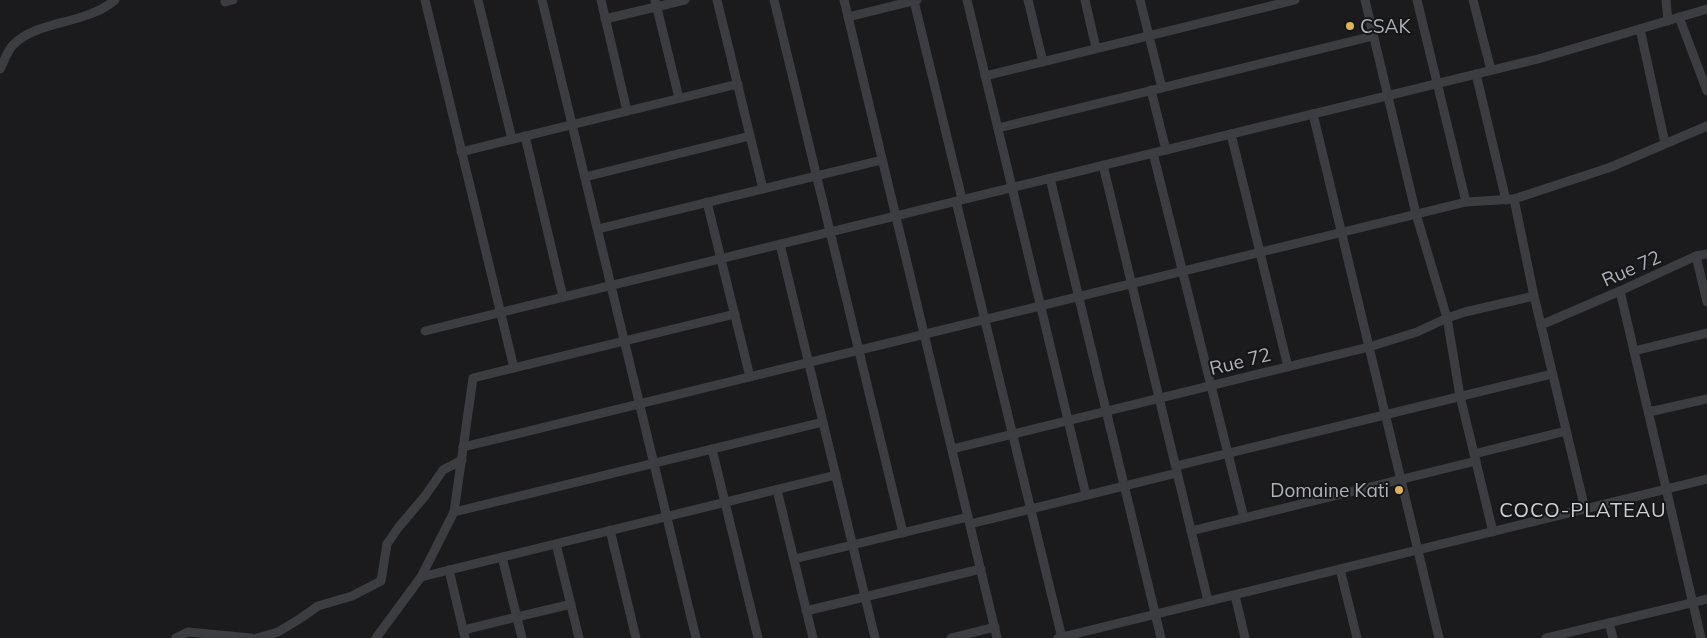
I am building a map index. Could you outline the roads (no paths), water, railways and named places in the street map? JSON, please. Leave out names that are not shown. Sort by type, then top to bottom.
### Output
[{"type":"street","points":[[0,69],[12,46],[22,38],[42,28],[88,16],[114,0]]},
{"type":"street","points":[[425,0],[514,368]]},
{"type":"street","points":[[478,0],[512,139]]},
{"type":"street","points":[[542,0],[696,638]]},
{"type":"street","points":[[601,0],[627,111]]},
{"type":"street","points":[[605,19],[656,3],[685,0]]},
{"type":"street","points":[[717,0],[763,189]]},
{"type":"street","points":[[774,0],[903,532]]},
{"type":"street","points":[[844,0],[998,638]]},
{"type":"street","points":[[848,17],[915,0],[985,320],[1060,638],[1707,479]]},
{"type":"street","points":[[967,0],[1086,495]]},
{"type":"street","points":[[1028,0],[1043,62]]},
{"type":"street","points":[[1085,0],[1096,48]]},
{"type":"street","points":[[1140,0],[1162,88]]},
{"type":"street","points":[[985,76],[1295,0]]},
{"type":"street","points":[[1365,0],[1416,214],[1447,318],[1460,396],[1493,532]]},
{"type":"street","points":[[1417,0],[1466,202]]},
{"type":"street","points":[[1474,0],[1491,70]]},
{"type":"street","points":[[1666,0],[1668,21]]},
{"type":"street","points":[[656,3],[679,98]]},
{"type":"street","points":[[425,331],[1476,74],[1707,9]]},
{"type":"street","points":[[1679,17],[1707,91]]},
{"type":"street","points":[[1640,29],[1665,144]]},
{"type":"street","points":[[998,128],[1373,36]]},
{"type":"street","points":[[1476,74],[1510,200],[1585,509]]},
{"type":"street","points":[[461,152],[738,84]]},
{"type":"street","points":[[1151,90],[1166,150]]},
{"type":"street","points":[[1313,114],[1439,638]]},
{"type":"street","points":[[463,447],[1466,202],[1510,200],[1610,167],[1707,126]]},
{"type":"street","points":[[1231,134],[1288,367]]},
{"type":"street","points":[[524,136],[563,297]]},
{"type":"street","points":[[585,176],[750,136]]},
{"type":"street","points":[[1153,153],[1244,518]]},
{"type":"street","points":[[598,229],[882,160]]},
{"type":"street","points":[[1103,165],[1208,601]]},
{"type":"street","points":[[1050,178],[1161,638]]},
{"type":"street","points":[[708,202],[750,377]]},
{"type":"street","points":[[780,244],[875,638]]},
{"type":"street","name":"Rue 72","points":[[1541,325],[1696,256],[1707,254]]},
{"type":"street","points":[[1696,256],[1707,302]]},
{"type":"street","points":[[1620,291],[1701,638]]},
{"type":"street","name":"Rue 72","points":[[952,449],[1369,347],[1416,332],[1447,318],[1534,296]]},
{"type":"street","points":[[376,638],[422,576],[454,512],[473,378],[735,314]]},
{"type":"street","points":[[1634,351],[1707,334]]},
{"type":"street","points":[[794,559],[903,532],[1030,509],[1124,486],[1227,453],[1552,374]]},
{"type":"street","points":[[1649,412],[1707,399]]},
{"type":"street","points":[[454,512],[823,422]]},
{"type":"street","points":[[1191,531],[1401,480],[1566,432]]},
{"type":"street","points":[[712,449],[758,638]]},
{"type":"street","points":[[258,638],[278,632],[318,606],[352,596],[381,581],[387,544],[443,470],[462,460]]},
{"type":"street","points":[[422,576],[836,475]]},
{"type":"street","points":[[777,490],[813,638]]},
{"type":"street","points":[[610,530],[636,638]]},
{"type":"street","points":[[556,544],[579,638]]},
{"type":"street","points":[[502,557],[522,638]]},
{"type":"street","points":[[806,611],[981,569]]},
{"type":"street","points":[[1340,569],[1356,638]]},
{"type":"street","points":[[448,570],[464,634],[517,617],[571,604]]},
{"type":"street","points":[[1234,595],[1245,638]]},
{"type":"street","points":[[1546,638],[1707,599]]},
{"type":"street","points":[[1610,622],[1613,638]]},
{"type":"street","points":[[951,638],[995,627]]},
{"type":"street","points":[[176,638],[188,632],[252,638]]},
{"type":"place","name":"CSAK","points":[[1350,26]]},
{"type":"place","name":"Domaine Kati","points":[[1399,490]]},
{"type":"district","name":"COCO-PLATEAU","points":[[1583,509]]}]
